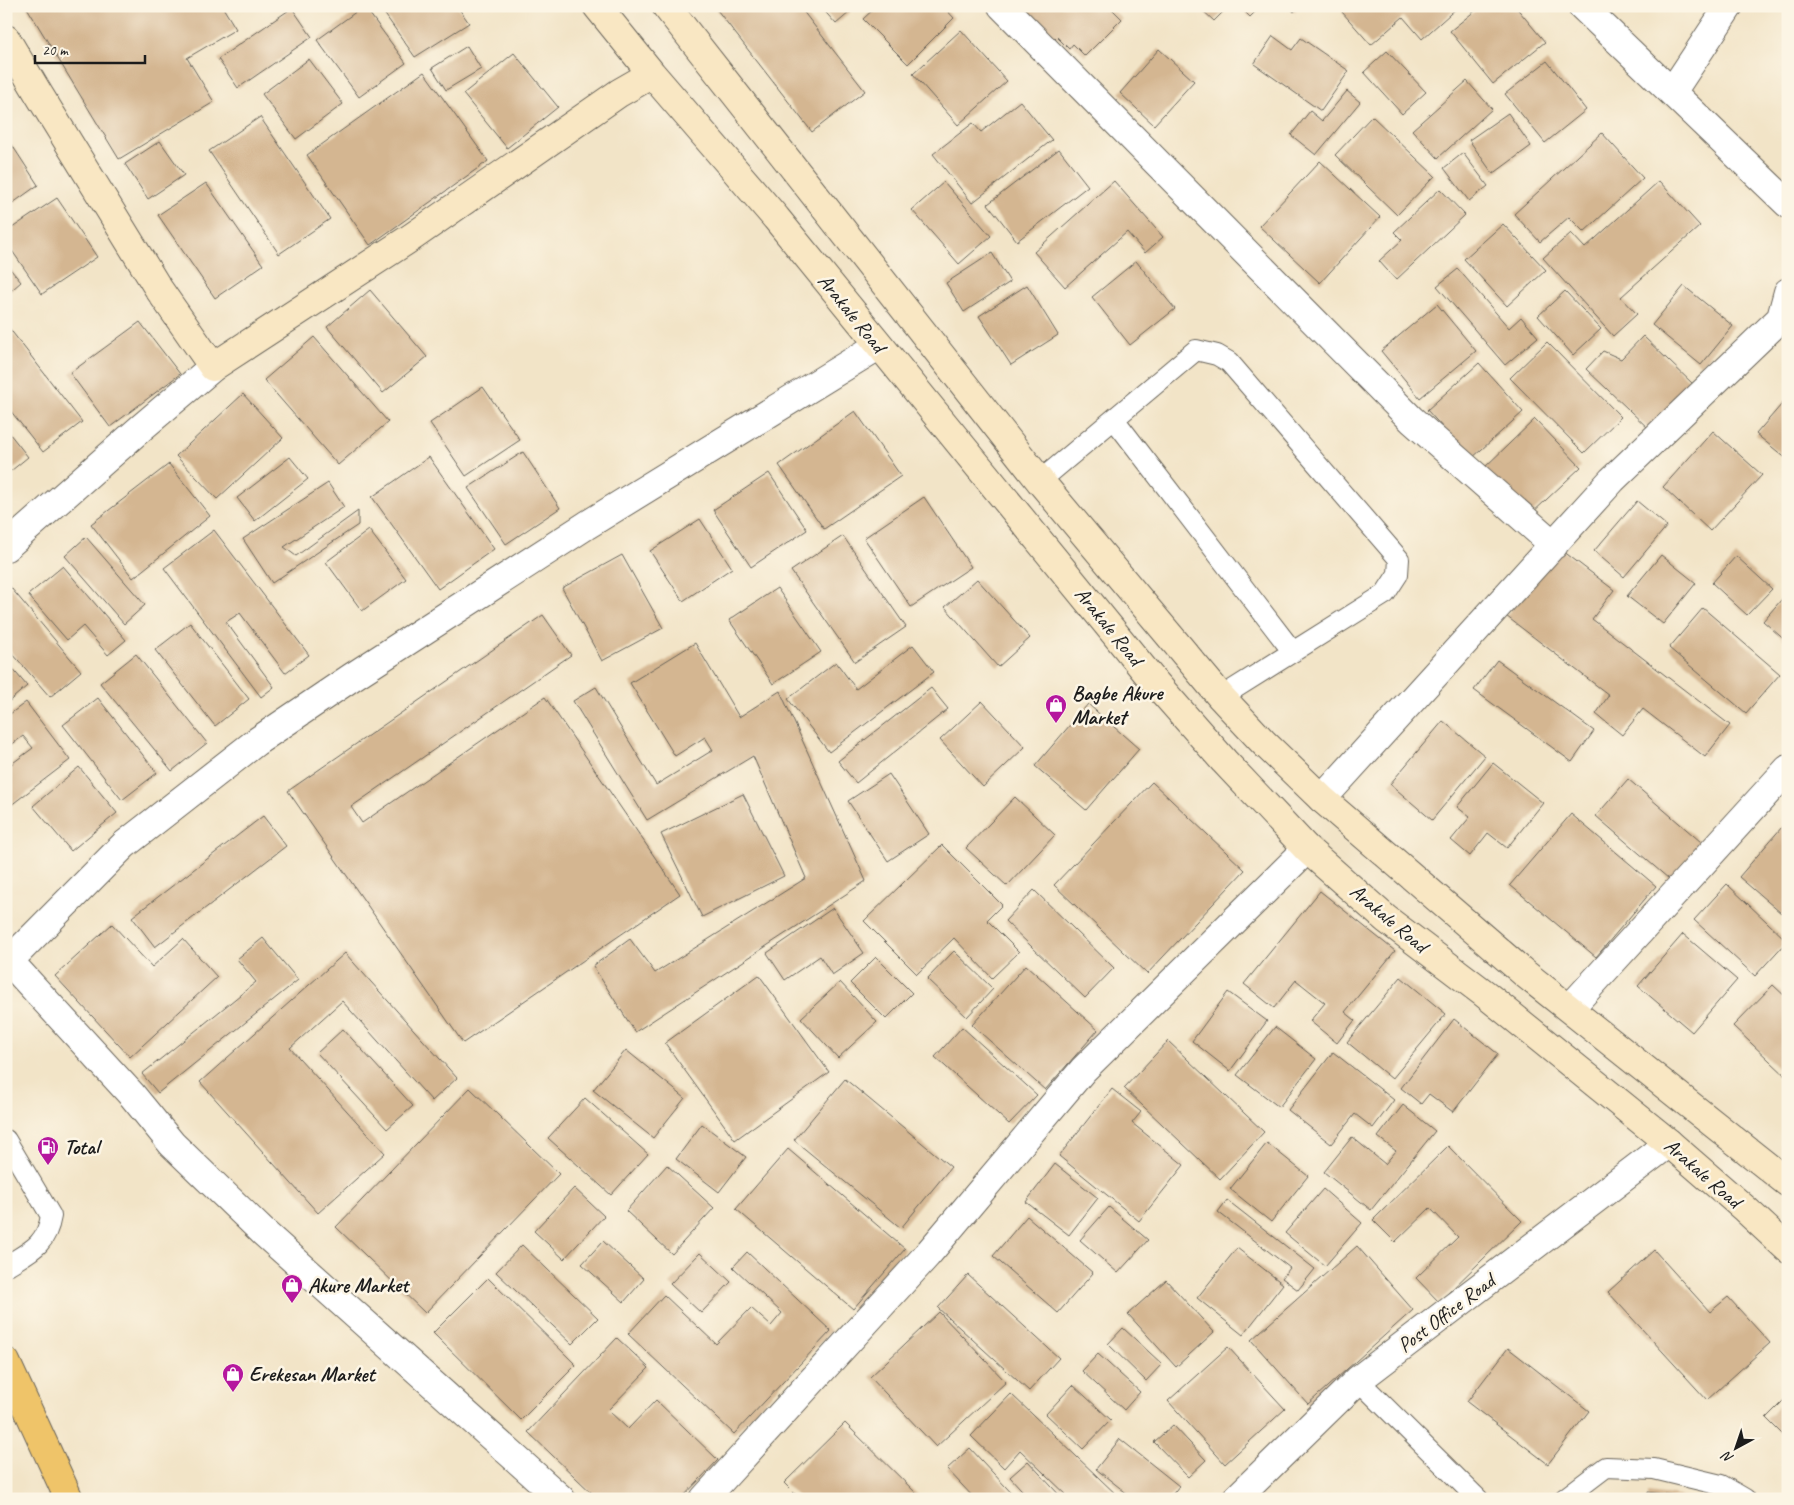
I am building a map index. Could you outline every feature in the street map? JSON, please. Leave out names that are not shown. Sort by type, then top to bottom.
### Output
[{"type":"main road","name":"Arakale Road","points":[[597,6],[652,74],[776,218],[878,346],[1151,678],[1224,761],[1307,849],[1386,919],[1485,994],[1669,1143],[1788,1249]]},
{"type":"main road","name":"Arakale Road","points":[[666,6],[1040,481],[1221,696],[1263,742],[1322,799],[1524,973],[1788,1183]]},
{"type":"main road","points":[[8,46],[153,280],[213,367],[412,237],[619,93],[652,74]]},
{"type":"main road","points":[[6,1362],[69,1499]]},
{"type":"street","points":[[1002,6],[1412,420],[1554,545]]},
{"type":"street","points":[[1582,6],[1788,204]]},
{"type":"street","points":[[1672,92],[1730,6]]},
{"type":"street","points":[[1322,799],[1612,480],[1784,317],[1788,292]]},
{"type":"street","points":[[561,1499],[270,1238],[172,1144],[132,1095],[8,963],[124,845],[256,742],[352,677],[587,525],[878,346]]},
{"type":"street","points":[[6,547],[213,367]]},
{"type":"street","points":[[1570,1008],[1788,769]]},
{"type":"street","points":[[704,1499],[927,1255],[1083,1070],[1307,849]]},
{"type":"street","name":"Post Office Road","points":[[1236,1499],[1358,1380],[1669,1143]]},
{"type":"lane","points":[[1040,481],[1196,350],[1217,355],[1229,362],[1399,559],[1398,574],[1385,594],[1221,696]]},
{"type":"lane","points":[[1114,419],[1293,652]]},
{"type":"lane","points":[[6,1140],[51,1216],[49,1229],[38,1246],[6,1266]]},
{"type":"lane","points":[[1358,1380],[1478,1499]]},
{"type":"lane","points":[[1564,1499],[1606,1467],[1654,1469],[1721,1485],[1745,1499]]},
{"type":"building","points":[[26,6],[222,6],[236,29],[187,58],[214,102],[119,159]]},
{"type":"building","points":[[364,6],[406,63],[359,97],[317,40]]},
{"type":"building","points":[[379,6],[457,6],[469,23],[415,57]]},
{"type":"building","points":[[714,6],[799,6],[865,91],[812,132]]},
{"type":"building","points":[[820,6],[857,6],[836,24]]},
{"type":"building","points":[[877,6],[943,6],[954,18],[908,64],[863,19]]},
{"type":"building","points":[[1010,6],[1109,6],[1122,19],[1085,56],[1073,44],[1069,49],[1057,37],[1049,45]]},
{"type":"building","points":[[1198,6],[1229,6],[1214,21]]},
{"type":"building","points":[[1239,6],[1261,6],[1250,17]]},
{"type":"building","points":[[1288,6],[1299,6],[1294,12]]},
{"type":"building","points":[[1348,6],[1459,6],[1422,39],[1403,17],[1371,45],[1342,12]]},
{"type":"building","points":[[1481,6],[1515,6],[1545,42],[1493,84],[1450,31]]},
{"type":"building","points":[[292,8],[312,37],[238,88],[218,59]]},
{"type":"building","points":[[961,30],[1007,81],[958,125],[913,74]]},
{"type":"building","points":[[1273,36],[1292,50],[1301,38],[1349,71],[1321,111],[1254,64]]},
{"type":"building","points":[[467,46],[481,69],[446,90],[432,68]]},
{"type":"building","points":[[1159,49],[1194,81],[1154,125],[1120,93]]},
{"type":"building","points":[[1387,51],[1426,92],[1402,114],[1364,72]]},
{"type":"building","points":[[514,53],[558,107],[507,148],[463,94]]},
{"type":"building","points":[[309,59],[343,104],[296,139],[262,94]]},
{"type":"building","points":[[1547,61],[1586,110],[1545,143],[1505,94]]},
{"type":"building","points":[[424,72],[488,161],[370,245],[307,155]]},
{"type":"building","points":[[1467,81],[1492,109],[1438,158],[1412,130]]},
{"type":"building","points":[[1347,91],[1360,102],[1316,155],[1291,135],[1310,111],[1322,121]]},
{"type":"building","points":[[1020,101],[1052,140],[972,203],[933,154],[973,123],[981,132]]},
{"type":"building","points":[[1508,113],[1531,146],[1493,174],[1469,140]]},
{"type":"building","points":[[1372,116],[1435,176],[1397,215],[1335,155]]},
{"type":"building","points":[[260,117],[330,219],[279,254],[209,151]]},
{"type":"building","points":[[1602,133],[1643,178],[1584,232],[1569,217],[1540,242],[1514,214]]},
{"type":"building","points":[[160,141],[184,175],[148,199],[125,164]]},
{"type":"building","points":[[12,145],[38,185],[6,208],[6,149]]},
{"type":"building","points":[[1059,149],[1088,186],[1017,241],[988,204]]},
{"type":"building","points":[[1463,153],[1488,186],[1469,201],[1444,168]]},
{"type":"building","points":[[1320,161],[1380,217],[1320,283],[1259,226]]},
{"type":"building","points":[[1114,181],[1163,237],[1145,253],[1127,232],[1065,287],[1034,252]]},
{"type":"building","points":[[1659,181],[1700,226],[1621,297],[1637,314],[1613,336],[1543,258],[1571,233],[1585,248]]},
{"type":"building","points":[[944,182],[991,236],[959,264],[912,210]]},
{"type":"building","points":[[206,183],[263,265],[215,298],[158,215]]},
{"type":"building","points":[[1440,189],[1465,215],[1396,280],[1379,261],[1402,240],[1394,232]]},
{"type":"building","points":[[57,198],[97,257],[42,294],[6,242],[6,232]]},
{"type":"building","points":[[1503,224],[1546,270],[1507,306],[1464,259]]},
{"type":"building","points":[[992,253],[1010,282],[964,312],[946,283]]},
{"type":"building","points":[[1136,261],[1175,309],[1130,345],[1092,297]]},
{"type":"building","points":[[6,264],[21,282],[6,295]]},
{"type":"building","points":[[1458,269],[1509,328],[1521,317],[1538,337],[1505,365],[1437,286]]},
{"type":"building","points":[[1027,285],[1058,335],[1011,365],[979,316]]},
{"type":"building","points":[[1684,286],[1733,326],[1701,365],[1652,325]]},
{"type":"building","points":[[370,290],[427,357],[383,393],[327,327]]},
{"type":"building","points":[[1565,291],[1601,329],[1573,355],[1538,316]]},
{"type":"building","points":[[1437,304],[1476,351],[1420,398],[1381,351]]},
{"type":"building","points":[[140,322],[180,374],[110,427],[70,373]]},
{"type":"building","points":[[6,324],[82,422],[43,452],[6,405]]},
{"type":"building","points":[[1643,336],[1694,385],[1650,430],[1586,369],[1603,351],[1621,359]]},
{"type":"building","points":[[314,337],[388,422],[338,465],[264,380]]},
{"type":"building","points":[[1547,342],[1621,417],[1584,453],[1510,378]]},
{"type":"building","points":[[1479,363],[1523,412],[1471,459],[1427,410]]},
{"type":"building","points":[[483,387],[520,440],[466,476],[430,423]]},
{"type":"building","points":[[243,394],[283,438],[217,499],[176,456]]},
{"type":"building","points":[[1788,397],[1788,460],[1756,434]]},
{"type":"building","points":[[855,411],[901,476],[824,529],[779,465]]},
{"type":"building","points":[[1535,419],[1581,467],[1529,516],[1484,468]]},
{"type":"building","points":[[6,429],[28,457],[6,475]]},
{"type":"building","points":[[1713,431],[1762,475],[1710,531],[1663,487]]},
{"type":"building","points":[[523,452],[560,508],[506,544],[468,488]]},
{"type":"building","points":[[290,457],[308,479],[255,521],[237,498]]},
{"type":"building","points":[[429,457],[494,549],[438,589],[372,497]]},
{"type":"building","points":[[169,464],[210,516],[133,578],[91,524]]},
{"type":"building","points":[[769,473],[807,530],[751,567],[713,510]]},
{"type":"building","points":[[328,483],[344,507],[284,547],[296,556],[358,511],[358,525],[272,583],[243,539]]},
{"type":"building","points":[[924,497],[971,567],[911,607],[864,538]]},
{"type":"building","points":[[1637,501],[1667,526],[1624,577],[1594,551]]},
{"type":"building","points":[[700,519],[732,568],[683,601],[650,551]]},
{"type":"building","points":[[214,530],[309,655],[285,673],[240,613],[226,622],[274,687],[261,697],[164,568]]},
{"type":"building","points":[[369,530],[406,579],[362,611],[326,562]]},
{"type":"building","points":[[843,536],[906,627],[855,662],[791,571]]},
{"type":"building","points":[[86,537],[145,605],[124,624],[65,556]]},
{"type":"building","points":[[1559,548],[1614,590],[1592,619],[1730,725],[1705,757],[1643,709],[1622,735],[1596,714],[1609,695],[1506,616]]},
{"type":"building","points":[[622,555],[663,628],[602,661],[562,588]]},
{"type":"building","points":[[1661,555],[1696,583],[1663,624],[1627,596]]},
{"type":"building","points":[[1736,556],[1772,589],[1747,615],[1712,583]]},
{"type":"building","points":[[63,566],[126,640],[108,655],[83,626],[67,640],[28,595]]},
{"type":"building","points":[[977,579],[1030,638],[998,667],[945,607]]},
{"type":"building","points":[[6,582],[81,671],[50,697],[6,646]]},
{"type":"building","points":[[777,588],[821,652],[773,684],[729,620]]},
{"type":"building","points":[[1788,592],[1788,643],[1763,621]]},
{"type":"building","points":[[1703,608],[1780,674],[1746,713],[1669,648]]},
{"type":"building","points":[[543,615],[571,655],[351,807],[362,823],[545,697],[680,894],[463,1043],[288,791]]},
{"type":"building","points":[[190,623],[249,699],[215,726],[155,650]]},
{"type":"building","points":[[695,643],[739,717],[780,691],[866,881],[635,1032],[593,966],[630,939],[655,973],[806,878],[753,756],[647,820],[573,701],[596,687],[656,785],[713,750],[705,737],[675,756],[630,683]]},
{"type":"building","points":[[913,645],[934,672],[829,752],[788,699],[836,662],[856,689]]},
{"type":"building","points":[[136,654],[207,743],[172,771],[100,683]]},
{"type":"building","points":[[1497,660],[1594,731],[1572,762],[1474,690]]},
{"type":"building","points":[[6,661],[27,686],[6,704]]},
{"type":"building","points":[[931,688],[948,709],[856,783],[838,761]]},
{"type":"building","points":[[98,698],[157,773],[122,800],[63,725]]},
{"type":"building","points":[[982,701],[1025,747],[983,787],[940,740]]},
{"type":"building","points":[[26,702],[70,760],[6,809],[6,768],[33,748],[23,736],[6,749],[6,717]]},
{"type":"building","points":[[1088,704],[1139,749],[1086,810],[1035,766]]},
{"type":"building","points":[[1443,721],[1485,756],[1432,820],[1390,784]]},
{"type":"building","points":[[1493,763],[1543,803],[1507,848],[1488,833],[1470,856],[1451,840],[1470,817],[1457,807]]},
{"type":"building","points":[[79,767],[117,813],[71,851],[33,806]]},
{"type":"building","points":[[889,774],[929,834],[888,861],[848,801]]},
{"type":"building","points":[[1628,779],[1708,848],[1676,885],[1596,816]]},
{"type":"building","points":[[1152,782],[1245,870],[1147,974],[1054,885]]},
{"type":"building","points":[[743,794],[784,876],[702,917],[661,834]]},
{"type":"building","points":[[1015,797],[1055,835],[1007,886],[966,848]]},
{"type":"building","points":[[1571,814],[1656,886],[1596,957],[1510,885]]},
{"type":"building","points":[[263,816],[286,846],[155,947],[132,917]]},
{"type":"building","points":[[1782,827],[1788,833],[1788,919],[1739,877]]},
{"type":"building","points":[[942,845],[1002,905],[987,920],[1019,952],[992,978],[954,938],[917,974],[864,921]]},
{"type":"building","points":[[1727,884],[1787,941],[1755,976],[1694,920]]},
{"type":"building","points":[[1034,890],[1114,968],[1085,998],[1005,921]]},
{"type":"building","points":[[1320,891],[1395,951],[1345,1012],[1355,1020],[1337,1043],[1310,1021],[1325,1003],[1296,980],[1274,1008],[1244,984]]},
{"type":"building","points":[[833,908],[864,953],[832,975],[820,956],[785,980],[767,953]]},
{"type":"building","points":[[112,924],[152,967],[183,939],[217,977],[130,1057],[55,976]]},
{"type":"building","points":[[1683,934],[1737,980],[1692,1032],[1638,986]]},
{"type":"building","points":[[263,938],[298,980],[158,1093],[142,1074],[256,982],[237,959]]},
{"type":"building","points":[[954,951],[993,989],[967,1017],[927,979]]},
{"type":"building","points":[[345,953],[457,1078],[432,1101],[342,1001],[290,1048],[385,1153],[318,1213],[200,1082]]},
{"type":"building","points":[[876,957],[912,993],[886,1019],[850,983]]},
{"type":"building","points":[[1026,965],[1098,1030],[1045,1090],[972,1025]]},
{"type":"building","points":[[759,975],[829,1072],[735,1140],[665,1043]]},
{"type":"building","points":[[1401,977],[1446,1014],[1392,1079],[1347,1042]]},
{"type":"building","points":[[840,982],[877,1022],[838,1058],[801,1018]]},
{"type":"building","points":[[1773,985],[1788,999],[1788,1078],[1733,1026]]},
{"type":"building","points":[[1228,992],[1267,1021],[1230,1071],[1192,1041]]},
{"type":"building","points":[[1454,1019],[1498,1054],[1453,1112],[1429,1094],[1421,1104],[1401,1088]]},
{"type":"building","points":[[962,1027],[1037,1095],[1009,1124],[935,1057]]},
{"type":"building","points":[[1275,1027],[1316,1059],[1279,1107],[1237,1075]]},
{"type":"building","points":[[343,1029],[413,1106],[387,1129],[317,1053]]},
{"type":"building","points":[[1168,1041],[1264,1132],[1220,1179],[1124,1088]]},
{"type":"building","points":[[626,1050],[685,1098],[653,1138],[593,1090]]},
{"type":"building","points":[[1333,1052],[1394,1100],[1373,1128],[1355,1114],[1331,1144],[1288,1110]]},
{"type":"building","points":[[845,1079],[951,1167],[901,1228],[794,1140]]},
{"type":"building","points":[[470,1088],[559,1174],[425,1313],[336,1227]]},
{"type":"building","points":[[1112,1089],[1141,1112],[1132,1123],[1184,1165],[1139,1221],[1059,1156]]},
{"type":"building","points":[[585,1098],[648,1154],[611,1195],[548,1138]]},
{"type":"building","points":[[1403,1105],[1435,1131],[1371,1210],[1324,1172],[1352,1137],[1385,1164],[1396,1151],[1378,1137]]},
{"type":"building","points":[[702,1124],[746,1157],[719,1192],[676,1159]]},
{"type":"building","points":[[1267,1143],[1308,1176],[1271,1222],[1230,1189]]},
{"type":"building","points":[[1448,1146],[1522,1221],[1439,1302],[1416,1278],[1458,1237],[1430,1208],[1395,1242],[1373,1220]]},
{"type":"building","points":[[788,1149],[905,1249],[853,1309],[736,1209]]},
{"type":"building","points":[[1055,1164],[1098,1198],[1069,1235],[1026,1202]]},
{"type":"building","points":[[667,1165],[714,1208],[672,1254],[626,1211]]},
{"type":"building","points":[[574,1188],[604,1216],[564,1259],[534,1231]]},
{"type":"building","points":[[1323,1189],[1362,1223],[1325,1266],[1285,1233]]},
{"type":"building","points":[[1227,1200],[1315,1269],[1298,1290],[1282,1278],[1290,1268],[1218,1212]]},
{"type":"building","points":[[1109,1207],[1148,1240],[1118,1273],[1080,1240]]},
{"type":"building","points":[[1027,1216],[1093,1273],[1058,1313],[993,1256]]},
{"type":"building","points":[[603,1241],[644,1279],[624,1302],[582,1264]]},
{"type":"building","points":[[522,1245],[598,1318],[572,1344],[496,1272]]},
{"type":"building","points":[[1357,1246],[1413,1310],[1308,1404],[1251,1340]]},
{"type":"building","points":[[1237,1248],[1283,1284],[1243,1335],[1197,1298]]},
{"type":"building","points":[[1654,1250],[1710,1312],[1728,1297],[1770,1343],[1707,1400],[1608,1292]]},
{"type":"building","points":[[747,1252],[831,1331],[734,1434],[628,1334],[664,1295],[716,1344],[751,1308],[771,1326],[782,1313],[733,1267]]},
{"type":"building","points":[[700,1253],[731,1282],[701,1313],[670,1284]]},
{"type":"building","points":[[968,1275],[1059,1358],[1029,1391],[938,1308]]},
{"type":"building","points":[[488,1278],[576,1365],[521,1420],[433,1333]]},
{"type":"building","points":[[1166,1280],[1214,1332],[1176,1367],[1128,1314]]},
{"type":"building","points":[[939,1312],[1006,1382],[936,1447],[870,1377]]},
{"type":"building","points":[[1123,1328],[1162,1364],[1146,1381],[1108,1344]]},
{"type":"building","points":[[617,1338],[649,1368],[608,1410],[628,1429],[656,1400],[718,1460],[681,1499],[598,1499],[528,1432]]},
{"type":"building","points":[[1228,1347],[1285,1409],[1225,1464],[1168,1401]]},
{"type":"building","points":[[1508,1348],[1589,1411],[1548,1464],[1467,1402]]},
{"type":"building","points":[[1098,1354],[1140,1392],[1124,1410],[1082,1371]]},
{"type":"building","points":[[1073,1385],[1111,1420],[1083,1449],[1046,1414]]},
{"type":"building","points":[[1011,1394],[1121,1499],[1071,1499],[1020,1450],[1004,1468],[971,1436]]},
{"type":"building","points":[[1788,1396],[1788,1440],[1766,1418]]},
{"type":"building","points":[[845,1423],[922,1499],[800,1499],[784,1483]]},
{"type":"building","points":[[1173,1425],[1206,1460],[1188,1477],[1154,1442]]},
{"type":"building","points":[[1120,1439],[1179,1486],[1169,1499],[1134,1499],[1096,1469]]},
{"type":"building","points":[[970,1448],[1017,1499],[975,1499],[947,1469]]},
{"type":"building","points":[[1028,1461],[1063,1499],[1030,1499],[1010,1477]]},
{"type":"building","points":[[1648,1492],[1694,1498],[1648,1499]]},
{"type":"place","name":"Bagbe Akure Market","points":[[1056,724]]},
{"type":"place","name":"Total","points":[[48,1166]]},
{"type":"place","name":"Akure Market","points":[[292,1304]]},
{"type":"place","name":"Erekesan Market","points":[[233,1393]]}]
